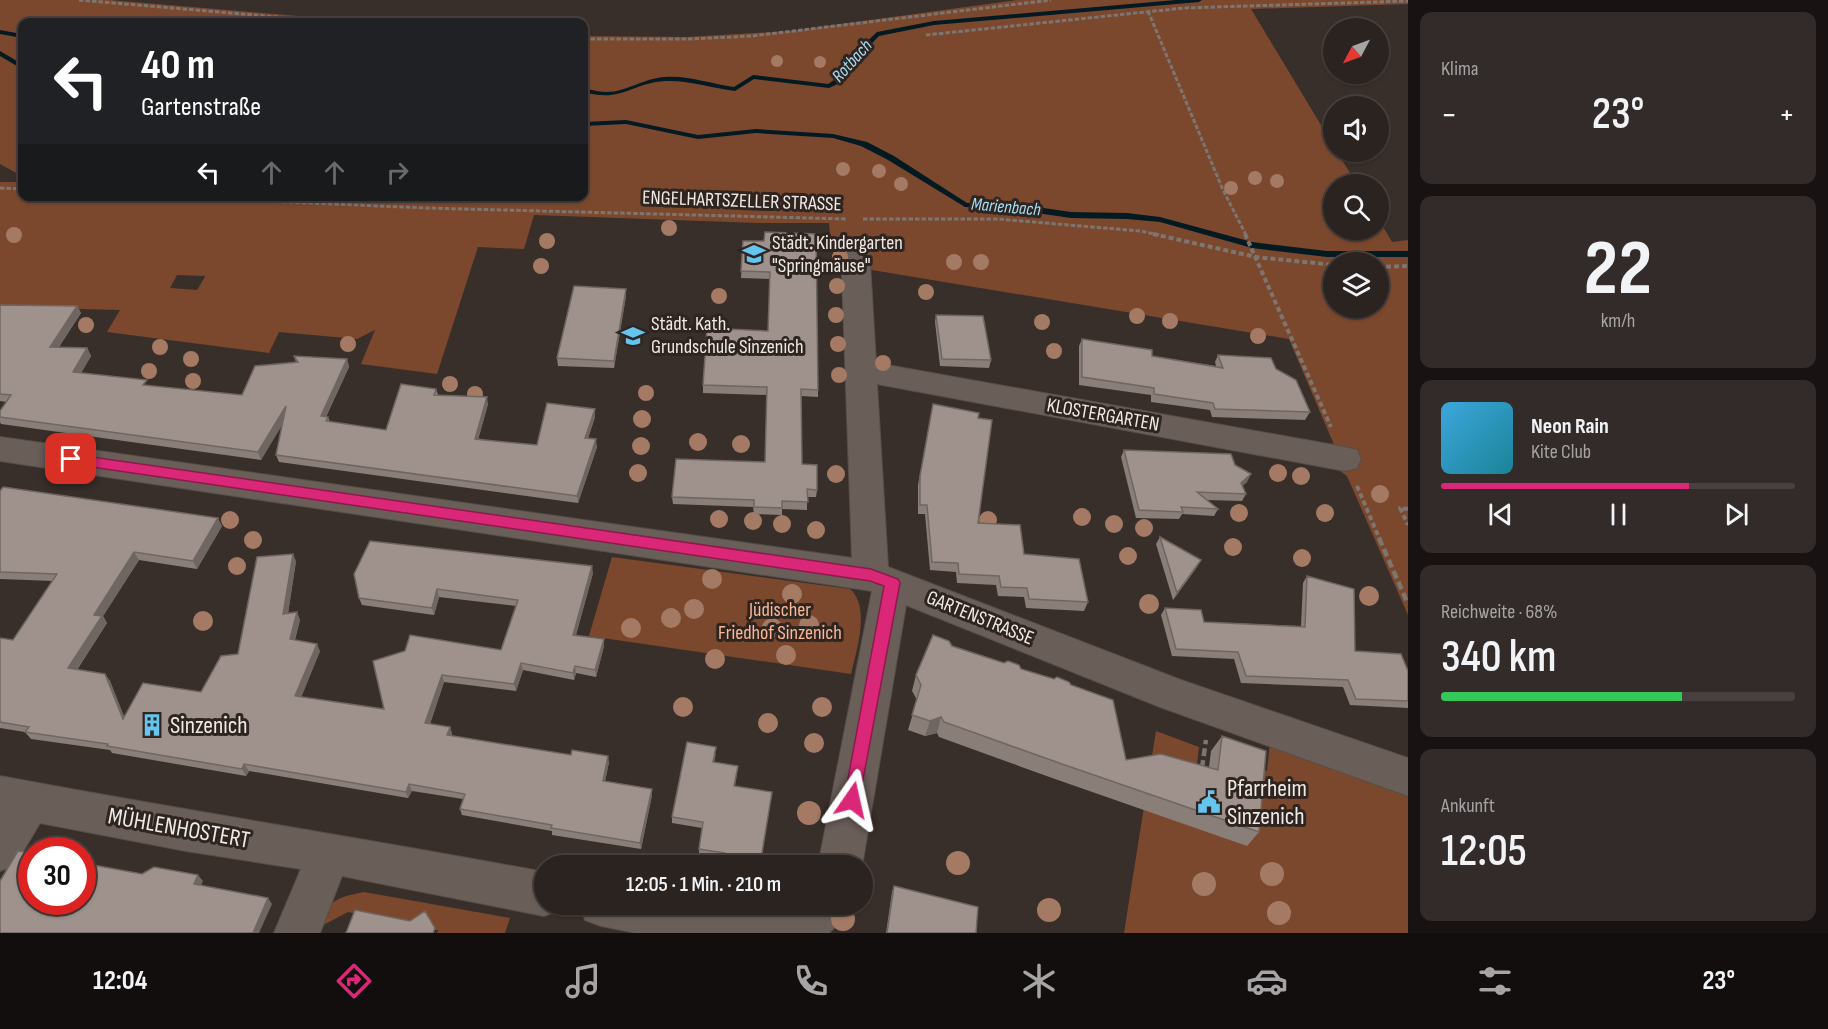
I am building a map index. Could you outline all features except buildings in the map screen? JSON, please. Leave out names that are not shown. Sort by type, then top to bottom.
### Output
[{"type":"street","points":[[842,855],[882,579],[861,372],[855,245]]},
{"type":"street","name":"KLOSTERGARTEN","points":[[861,372],[1345,459]]},
{"type":"street","name":"GARTENSTRASSE","points":[[0,449],[882,579],[1174,694],[1408,777]]},
{"type":"street","name":"MÜHLENHOSTERT","points":[[0,849],[15,798],[186,831],[329,853],[534,892]]},
{"type":"street","points":[[297,933],[329,853]]},
{"type":"street","points":[[661,915],[761,933],[790,931],[816,915]]},
{"type":"path","points":[[79,0],[288,18]]},
{"type":"path","points":[[588,39],[752,36],[862,25],[953,11],[1051,0]]},
{"type":"path","points":[[926,35],[1148,11],[1229,5],[1408,1]]},
{"type":"path","points":[[1148,11],[1223,190],[1256,257]]},
{"type":"path","points":[[0,188],[18,189]]},
{"type":"path","name":"ENGELHARTSZELLER STRASSE","points":[[263,201],[830,219],[998,219],[1140,231],[1256,257],[1323,264]]},
{"type":"path","points":[[1389,267],[1408,266]]},
{"type":"path","points":[[1408,508],[1400,508],[1408,525]]},
{"type":"path","points":[[1201,773],[1207,730]]},
{"type":"green space","points":[[0,0],[110,0],[321,18],[18,18],[18,174],[0,164]]},
{"type":"green space","points":[[1017,0],[1408,0],[1408,4],[1251,9],[1323,128],[1323,162],[1343,162],[1351,174],[1323,174],[1323,240],[1389,240],[1389,237],[1392,242],[1408,240],[1408,615],[1347,476],[1326,461],[1338,454],[1289,339],[866,269],[855,245],[831,245],[829,223],[759,223],[534,215],[524,249],[478,247],[437,374],[361,364],[375,330],[357,339],[279,332],[269,353],[107,332],[120,310],[0,307],[0,182],[18,182],[18,201],[588,201],[588,36],[687,37],[790,31]],"holes":[[[177,275],[205,277],[197,290],[170,288]]]},
{"type":"green space","name":"Jüdischer Friedhof Sinzenich","points":[[612,557],[850,589],[860,607],[861,618],[851,674],[589,636]]},
{"type":"green space","points":[[1156,731],[1199,747],[1196,773],[1255,766],[1267,771],[1270,742],[1408,787],[1408,933],[1124,933]]},
{"type":"green space","points":[[364,892],[510,918],[505,933],[437,933],[438,930],[348,912],[314,930],[323,913],[333,902]]},
{"type":"waterway","name":"Rotbach","points":[[588,91],[597,94],[617,93],[653,80],[673,79],[735,89],[753,77],[829,86],[837,81],[841,71],[877,34],[934,23],[1199,0]]},
{"type":"waterway","name":"Rotbach","points":[[0,32],[18,35]]},
{"type":"waterway","name":"Marienbach","points":[[0,53],[18,64]]},
{"type":"waterway","name":"Marienbach","points":[[588,124],[626,122],[698,137],[756,131],[833,136],[864,144],[891,158],[965,205],[1023,208],[1071,215],[1127,216],[1160,220],[1252,245],[1327,254],[1408,254]]},
{"type":"place","name":"Städt. Kindergarten \"Springmäuse\"","points":[[754,254]]},
{"type":"place","name":"Städt. Kath. Grundschule Sinzenich","points":[[633,336]]},
{"type":"place","name":"Sinzenich","points":[[152,725]]},
{"type":"place","name":"Pfarrheim Sinzenich","points":[[1209,802]]},
{"type":"route","points":[[71,459],[871,575],[892,583],[852,800]]}]
